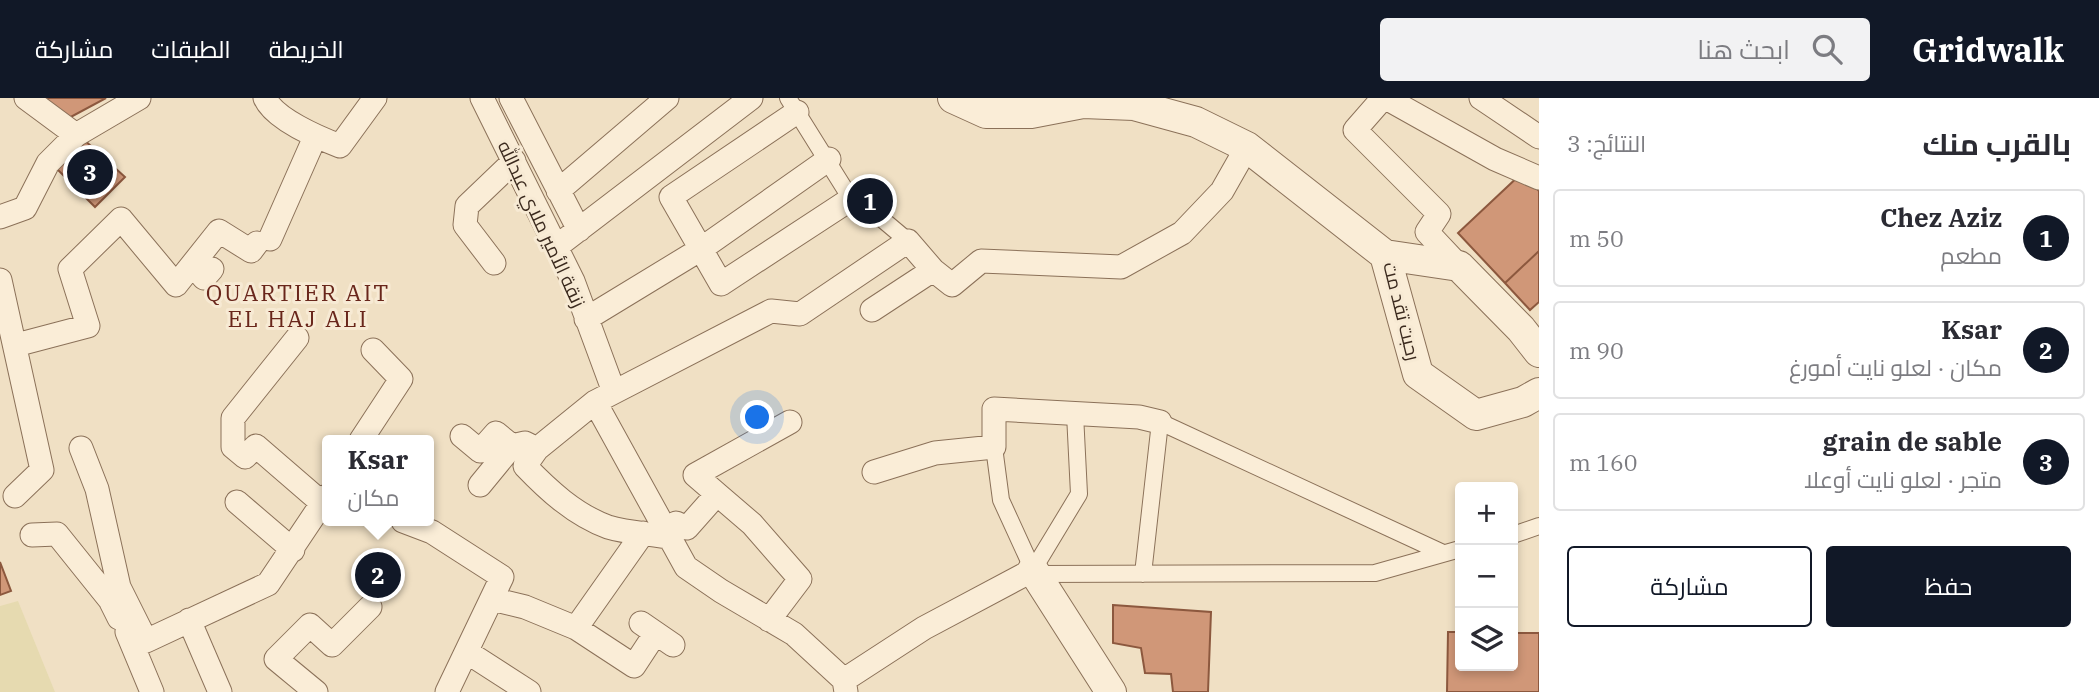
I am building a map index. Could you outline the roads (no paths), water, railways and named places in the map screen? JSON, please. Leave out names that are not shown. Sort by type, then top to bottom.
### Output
[{"type":"street","points":[[26,98],[76,135]]},
{"type":"street","points":[[0,217],[25,208],[48,163],[76,135],[137,98]]},
{"type":"street","points":[[265,98],[269,107],[315,137],[340,146],[375,98]]},
{"type":"street","name":"زنقة الأمير ملاي عبدالله","points":[[482,98],[556,247],[586,319],[604,397],[687,567],[794,634],[845,686]]},
{"type":"street","points":[[511,98],[579,230]]},
{"type":"street","points":[[558,191],[667,98]]},
{"type":"street","points":[[556,247],[751,98]]},
{"type":"street","points":[[953,98],[1031,113],[1083,103],[1135,104],[1196,122],[1247,147],[1385,255]]},
{"type":"street","points":[[1539,178],[1495,159],[1385,98],[1355,130],[1439,214],[1427,232],[1521,329],[1539,352]]},
{"type":"street","points":[[1481,98],[1539,136]]},
{"type":"street","points":[[792,105],[710,171],[671,197],[721,284],[851,199]]},
{"type":"street","points":[[16,345],[88,326],[70,269],[121,219],[159,251],[176,285],[202,267],[219,231],[251,251],[264,241],[315,137]]},
{"type":"street","points":[[688,144],[710,171]]},
{"type":"street","points":[[717,494],[687,528],[676,523],[672,538],[608,527],[580,513],[547,490],[525,466],[537,449],[604,397],[771,311],[800,314],[908,241],[933,270],[952,285],[981,261],[1121,267],[1182,233],[1222,191],[1247,147]]},
{"type":"street","points":[[586,319],[701,249],[829,159]]},
{"type":"street","points":[[494,263],[465,225],[467,206],[514,162]]},
{"type":"street","name":"رحبت تقد مت","points":[[1459,266],[1385,255],[1419,374],[1476,415],[1523,402],[1539,393]]},
{"type":"street","points":[[872,310],[933,270]]},
{"type":"street","points":[[0,281],[42,470],[15,496]]},
{"type":"street","points":[[297,338],[233,418],[233,447],[246,457],[256,446],[322,497]]},
{"type":"street","points":[[364,435],[401,379],[373,350]]},
{"type":"street","points":[[874,472],[935,453],[994,447],[994,409],[1139,417],[1160,422]]},
{"type":"street","points":[[769,620],[800,579],[752,524],[695,475],[790,422]]},
{"type":"street","points":[[462,436],[480,451],[496,433],[512,446]]},
{"type":"street","points":[[480,485],[512,446],[525,443],[537,449]]},
{"type":"street","points":[[81,447],[97,489],[119,587],[152,692]]},
{"type":"street","points":[[237,502],[293,550]]},
{"type":"street","points":[[32,535],[57,534],[146,641],[268,583],[322,504]]},
{"type":"street","points":[[416,526],[432,532],[502,577],[447,692]]},
{"type":"street","points":[[576,628],[643,533]]},
{"type":"street","points":[[845,686],[924,628],[1034,572],[1111,692]]},
{"type":"street","points":[[492,599],[525,607],[576,628],[634,666],[656,634]]},
{"type":"street","points":[[316,692],[275,659],[310,625],[332,645],[370,607]]},
{"type":"street","points":[[189,620],[220,692]]},
{"type":"street","points":[[467,652],[523,691]]},
{"type":"lane","points":[[792,105],[829,159],[851,199],[870,209],[908,241]]},
{"type":"lane","points":[[1034,572],[1079,494],[1075,414]]},
{"type":"lane","points":[[1143,574],[1160,422],[1443,554]]},
{"type":"lane","points":[[994,447],[1001,500],[1034,572]]},
{"type":"lane","points":[[1518,533],[1539,526]]},
{"type":"lane","points":[[1034,572],[1375,573],[1455,550]]},
{"type":"place","name":"grain de sable","points":[[90,172]]},
{"type":"place","name":"Chez Aziz","points":[[870,201]]},
{"type":"place","name":"Ksar","points":[[378,575]]},
{"type":"district","name":"QUARTIER AIT EL HAJ ALI","points":[[298,305]]}]
